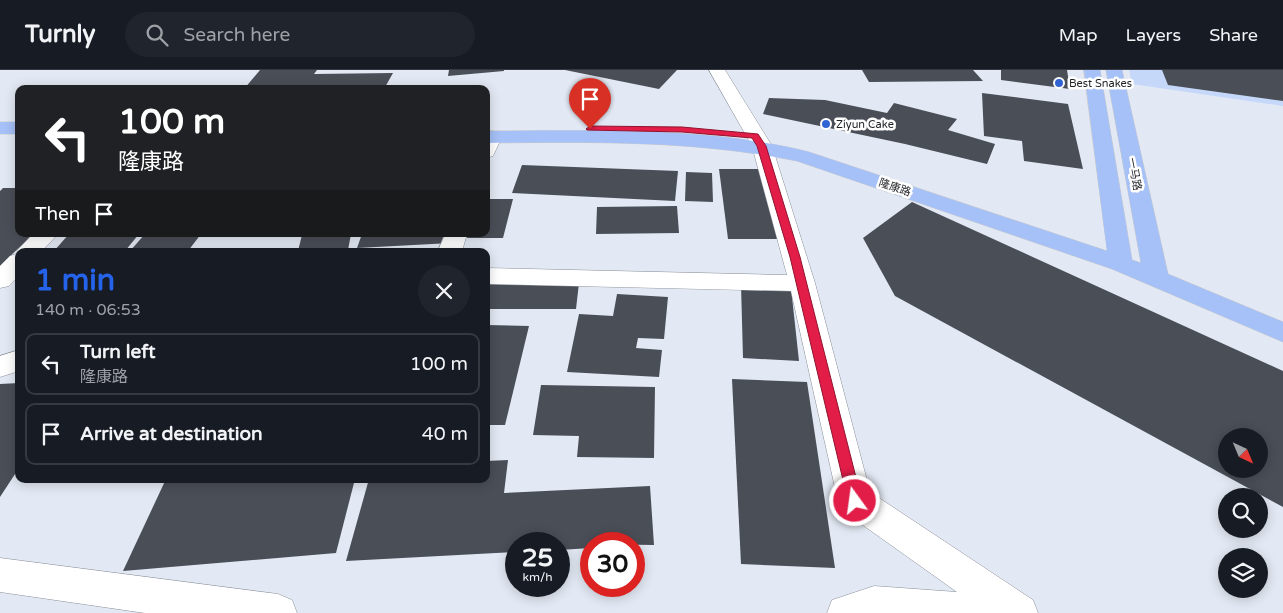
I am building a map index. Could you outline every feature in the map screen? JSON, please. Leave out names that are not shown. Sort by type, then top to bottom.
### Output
[{"type":"main road","points":[[1092,70],[1119,256]]},
{"type":"main road","name":"一马路","points":[[1114,70],[1154,270]]},
{"type":"main road","points":[[0,128],[15,128]]},
{"type":"main road","points":[[0,137],[15,137]]},
{"type":"main road","name":"隆康路","points":[[490,138],[758,141],[1119,256],[1283,317]]},
{"type":"main road","name":"隆康路","points":[[1154,270],[1283,333]]},
{"type":"street","points":[[717,70],[758,141],[802,282],[855,501],[1019,613]]},
{"type":"street","points":[[32,248],[43,237]]},
{"type":"street","points":[[0,280],[15,265]]},
{"type":"street","points":[[490,276],[802,282]]},
{"type":"street","points":[[0,367],[15,361]]},
{"type":"street","points":[[0,575],[278,613]]},
{"type":"street","points":[[846,613],[874,604],[986,613]]},
{"type":"shaded area","points":[[1129,70],[1283,70],[1283,106],[1132,84]]},
{"type":"building","points":[[260,70],[317,70],[314,74],[393,73],[386,85],[247,85]]},
{"type":"building","points":[[449,70],[504,70],[504,71],[448,76]]},
{"type":"building","points":[[565,70],[677,70],[659,89]]},
{"type":"building","points":[[862,70],[973,70],[983,81],[869,82]]},
{"type":"building","points":[[1001,70],[1067,70],[1070,89],[1001,80]]},
{"type":"building","points":[[1162,70],[1283,70],[1283,101],[1168,85]]},
{"type":"building","points":[[982,93],[1068,104],[1083,169],[1024,161],[1022,141],[984,136]]},
{"type":"building","points":[[769,98],[825,100],[887,113],[894,103],[957,119],[948,130],[995,144],[987,164],[905,144],[763,114]]},
{"type":"building","points":[[522,165],[678,171],[675,201],[512,193]]},
{"type":"building","points":[[719,169],[765,169],[780,239],[728,239]]},
{"type":"building","points":[[686,172],[712,173],[713,202],[685,201]]},
{"type":"building","points":[[3,188],[15,188],[15,237],[30,237],[19,248],[15,248],[15,251],[0,266],[0,191]]},
{"type":"building","points":[[490,199],[513,199],[503,238],[467,238],[490,237]]},
{"type":"building","points":[[912,202],[1283,371],[1283,507],[1268,499],[1268,488],[1248,488],[1230,478],[1268,478],[1268,428],[1218,428],[1218,472],[895,296],[863,238]]},
{"type":"building","points":[[677,206],[679,233],[596,234],[597,207]]},
{"type":"building","points":[[66,237],[137,237],[127,248],[57,248]]},
{"type":"building","points":[[142,237],[199,237],[190,248],[133,248]]},
{"type":"building","points":[[302,237],[350,237],[348,248],[299,248]]},
{"type":"building","points":[[361,237],[452,237],[451,243],[357,248]]},
{"type":"building","points":[[490,283],[579,283],[576,309],[490,309]]},
{"type":"building","points":[[741,285],[791,288],[799,361],[743,358]]},
{"type":"building","points":[[617,294],[668,297],[664,339],[638,338],[636,348],[662,350],[659,377],[567,372],[579,314],[613,316]]},
{"type":"building","points":[[490,325],[529,326],[505,425],[490,425]]},
{"type":"building","points":[[732,379],[807,382],[835,568],[741,564]]},
{"type":"building","points":[[15,383],[15,474],[0,497],[0,384]]},
{"type":"building","points":[[541,385],[655,387],[654,458],[577,457],[579,436],[533,435]]},
{"type":"building","points":[[508,460],[504,493],[650,486],[654,545],[645,545],[645,532],[580,532],[580,549],[570,549],[570,532],[505,532],[505,553],[346,561],[368,483],[490,483],[490,461]]},
{"type":"building","points":[[164,483],[354,483],[336,553],[123,571]]},
{"type":"place","name":"Best Snakes","points":[[1059,83]]},
{"type":"place","name":"Ziyun Cake","points":[[826,124]]},
{"type":"route","points":[[590,129],[682,129],[755,136],[762,146],[795,257],[855,501]]}]
